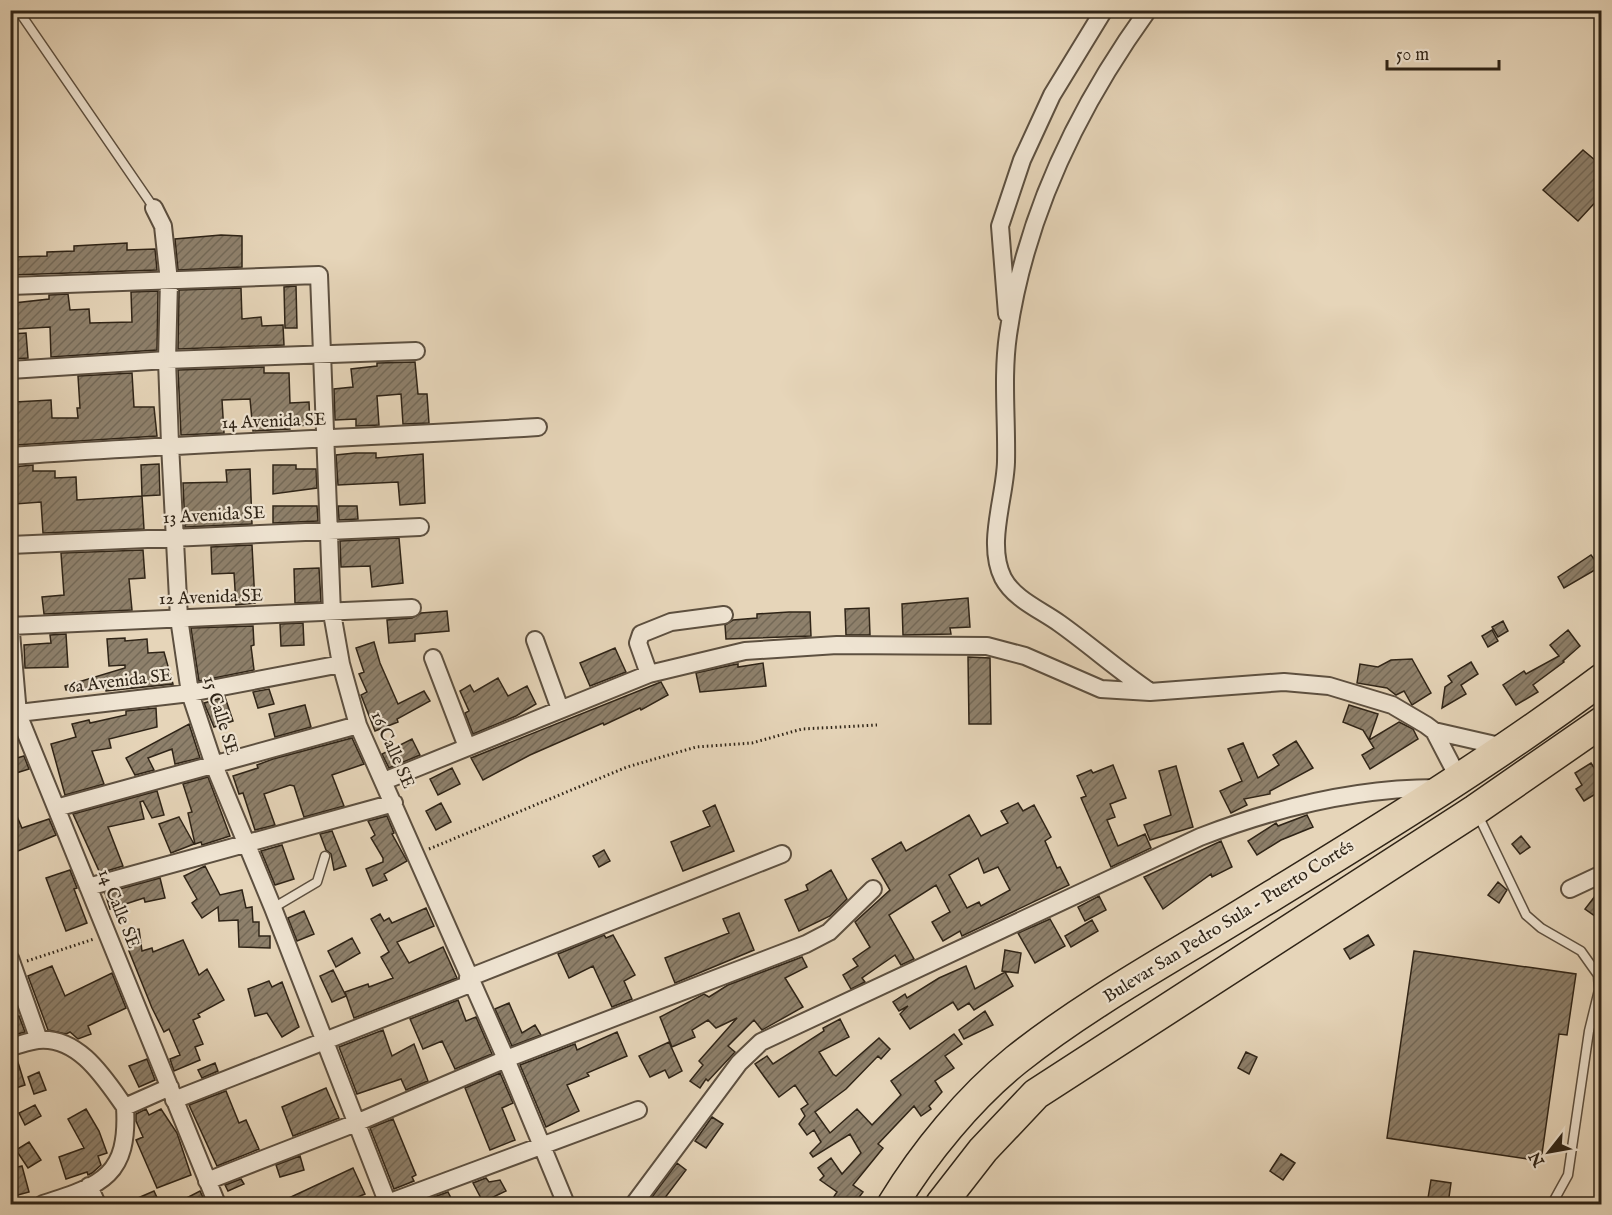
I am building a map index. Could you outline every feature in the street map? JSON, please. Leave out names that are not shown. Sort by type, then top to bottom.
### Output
[{"type":"highway","name":"Bulevar San Pedro Sula - Puerto Cortés","points":[[893,1204],[916,1167],[956,1119],[1015,1061],[1097,1004],[1453,783],[1602,679]]},
{"type":"highway","name":"Bulevar San Pedro Sula - Puerto Cortés","points":[[940,1204],[982,1150],[1036,1094],[1475,810],[1602,722]]},
{"type":"street","points":[[1008,335],[1000,226],[1022,160],[1052,95],[1104,10]]},
{"type":"street","points":[[1148,10],[1108,69],[1070,137],[1030,231],[1008,335],[1005,376],[1006,463],[996,554],[1004,579],[1019,597],[1060,624],[1102,659],[1150,692]]},
{"type":"street","name":"15 Calle SE","points":[[154,208],[163,226],[169,281],[167,360],[170,444],[179,618],[190,693],[214,765],[273,908],[386,1204]]},
{"type":"street","name":"16 Calle SE","points":[[169,281],[315,274],[321,278],[332,613],[341,664],[358,725],[394,803],[469,981],[506,1059],[566,1204]]},
{"type":"street","points":[[10,286],[169,281]]},
{"type":"street","points":[[10,370],[167,360],[416,351]]},
{"type":"street","name":"14 Avenida SE","points":[[10,456],[170,444],[326,440],[538,427]]},
{"type":"street","name":"13 Avenida SE","points":[[10,544],[420,527]]},
{"type":"street","name":"12 Avenida SE","points":[[11,626],[412,608]]},
{"type":"street","points":[[649,674],[638,643],[641,634],[670,622],[724,615]]},
{"type":"street","name":"14 Calle SE","points":[[10,621],[14,714],[56,808],[217,1204]]},
{"type":"street","points":[[535,640],[560,709]]},
{"type":"street","points":[[384,781],[649,674],[744,651],[837,645],[987,646],[1025,656],[1101,689],[1150,692],[1284,682],[1329,686],[1392,705],[1434,731],[1504,747]]},
{"type":"street","points":[[433,658],[467,747]]},
{"type":"street","name":"6a Avenida SE","points":[[14,714],[190,693],[341,664]]},
{"type":"street","points":[[56,808],[358,725]]},
{"type":"street","points":[[634,1204],[739,1063],[761,1042],[1200,837],[1296,806],[1453,783],[1434,731]]},
{"type":"street","points":[[88,888],[394,803]]},
{"type":"street","points":[[125,1107],[172,1094],[324,1041],[782,854]]},
{"type":"street","points":[[1570,889],[1602,874]]},
{"type":"street","points":[[207,1181],[356,1123],[506,1059],[806,944],[829,932],[873,889]]},
{"type":"street","points":[[12,962],[39,1040]]},
{"type":"street","points":[[10,1047],[39,1040],[75,1050],[96,1067],[125,1107],[126,1137],[120,1161],[107,1175],[89,1186],[43,1204]]},
{"type":"street","points":[[386,1204],[638,1110]]},
{"type":"street","points":[[89,1186],[97,1204]]},
{"type":"lane","points":[[18,10],[154,208]]},
{"type":"lane","points":[[1475,810],[1526,915],[1541,928],[1581,951],[1598,975],[1599,990],[1589,1031],[1568,1175],[1552,1204]]},
{"type":"lane","points":[[273,908],[317,882],[325,856]]},
{"type":"path","points":[[416,855],[627,767],[696,747],[752,743],[802,729],[877,725]]},
{"type":"path","points":[[12,962],[108,935]]},
{"type":"building","points":[[1583,150],[1602,166],[1602,195],[1578,221],[1543,190]]},
{"type":"building","points":[[221,235],[242,236],[242,267],[178,270],[175,239]]},
{"type":"building","points":[[127,243],[127,250],[155,249],[157,270],[11,275],[11,257],[47,256],[47,252],[74,251],[74,246]]},
{"type":"building","points":[[296,286],[297,328],[285,328],[284,287]]},
{"type":"building","points":[[241,288],[242,319],[261,317],[262,326],[283,325],[284,345],[178,349],[179,290]]},
{"type":"building","points":[[158,291],[157,350],[51,357],[50,327],[17,329],[14,303],[49,299],[49,295],[68,294],[70,310],[89,309],[90,323],[132,322],[131,292]]},
{"type":"building","points":[[26,333],[28,358],[10,359],[10,334]]},
{"type":"building","points":[[415,362],[418,394],[427,394],[429,423],[403,424],[401,394],[377,396],[379,425],[356,426],[356,419],[335,420],[334,389],[353,387],[351,369],[377,366],[377,363]]},
{"type":"building","points":[[264,367],[264,373],[289,373],[290,403],[309,402],[310,425],[290,426],[290,429],[253,431],[250,399],[222,400],[224,433],[181,435],[178,370]]},
{"type":"building","points":[[132,373],[134,407],[154,407],[157,436],[16,445],[15,402],[51,400],[52,418],[78,418],[77,408],[80,408],[78,376]]},
{"type":"building","points":[[376,453],[376,458],[423,454],[425,503],[400,505],[398,482],[338,485],[336,455]]},
{"type":"building","points":[[159,464],[160,495],[142,496],[141,465]]},
{"type":"building","points":[[33,465],[33,471],[55,471],[55,478],[76,477],[77,500],[142,496],[144,529],[43,533],[41,502],[15,504],[13,467]]},
{"type":"building","points":[[273,465],[296,465],[296,469],[316,469],[317,488],[273,494]]},
{"type":"building","points":[[250,469],[252,524],[185,527],[183,483],[227,482],[226,470]]},
{"type":"building","points":[[273,506],[317,506],[318,521],[273,523]]},
{"type":"building","points":[[338,506],[357,506],[358,519],[339,520]]},
{"type":"building","points":[[399,538],[403,583],[372,587],[370,566],[341,567],[340,541]]},
{"type":"building","points":[[252,545],[255,603],[236,605],[234,573],[212,574],[211,547]]},
{"type":"building","points":[[143,550],[145,578],[129,579],[132,610],[44,614],[42,597],[64,595],[61,553]]},
{"type":"building","points":[[1591,555],[1600,567],[1564,588],[1558,577]]},
{"type":"building","points":[[319,568],[321,602],[295,603],[294,569]]},
{"type":"building","points":[[968,598],[970,627],[950,628],[951,634],[903,635],[902,604]]},
{"type":"building","points":[[869,608],[870,635],[846,635],[845,609]]},
{"type":"building","points":[[447,611],[449,631],[415,634],[415,641],[389,643],[387,620],[412,618],[421,613]]},
{"type":"building","points":[[810,612],[811,636],[726,639],[725,625],[733,620],[757,618],[757,614]]},
{"type":"building","points":[[1503,621],[1508,631],[1498,637],[1492,627]]},
{"type":"building","points":[[303,623],[304,645],[281,646],[280,624]]},
{"type":"building","points":[[253,626],[254,645],[251,646],[254,670],[199,681],[191,628]]},
{"type":"building","points":[[1492,630],[1498,641],[1488,647],[1482,636]]},
{"type":"building","points":[[1568,630],[1580,646],[1564,662],[1533,685],[1538,692],[1516,705],[1503,685],[1524,671],[1526,674],[1559,656],[1550,645]]},
{"type":"building","points":[[66,634],[68,667],[25,668],[24,645],[51,643],[50,635]]},
{"type":"building","points":[[125,638],[125,641],[147,639],[148,653],[164,652],[173,684],[106,691],[105,688],[66,690],[65,686],[125,668],[125,665],[109,666],[107,639]]},
{"type":"building","points":[[374,642],[380,663],[398,704],[424,691],[430,701],[397,719],[398,722],[375,731],[361,695],[367,692],[359,674],[364,672],[356,648]]},
{"type":"building","points":[[615,648],[626,672],[590,686],[580,663]]},
{"type":"building","points":[[968,657],[990,658],[991,724],[969,724]]},
{"type":"building","points":[[1412,659],[1431,693],[1412,705],[1404,691],[1396,695],[1387,688],[1357,683],[1360,664],[1378,667],[1391,660]]},
{"type":"building","points":[[1471,662],[1478,674],[1461,685],[1466,694],[1442,708],[1445,687],[1452,682],[1448,676]]},
{"type":"building","points":[[763,663],[766,686],[700,692],[696,673],[738,664],[738,667]]},
{"type":"building","points":[[498,678],[508,696],[527,686],[536,704],[516,716],[473,734],[465,713],[469,711],[460,691],[470,685],[474,692]]},
{"type":"building","points":[[661,682],[668,695],[641,710],[640,708],[604,725],[603,723],[530,755],[483,780],[471,758]]},
{"type":"building","points":[[269,689],[274,704],[258,708],[253,692]]},
{"type":"building","points":[[225,697],[233,721],[214,727],[204,703]]},
{"type":"building","points":[[305,705],[311,727],[275,737],[269,714]]},
{"type":"building","points":[[1349,705],[1378,714],[1369,740],[1363,730],[1343,722]]},
{"type":"building","points":[[156,708],[157,727],[109,739],[111,748],[92,751],[104,784],[65,795],[51,744],[76,737],[72,724],[89,720],[90,723],[126,715],[126,711]]},
{"type":"building","points":[[1399,722],[1413,729],[1418,739],[1370,769],[1362,755],[1374,748],[1369,740]]},
{"type":"building","points":[[189,724],[200,758],[175,764],[172,749],[148,758],[154,770],[135,775],[126,758]]},
{"type":"building","points":[[352,738],[364,764],[332,775],[344,806],[304,817],[294,786],[290,785],[264,794],[275,825],[255,830],[243,793],[239,794],[233,776],[258,768],[257,765],[273,759]]},
{"type":"building","points":[[412,739],[420,755],[389,768],[382,754]]},
{"type":"building","points":[[1296,741],[1313,768],[1270,791],[1270,794],[1244,799],[1247,805],[1231,813],[1220,791],[1242,781],[1228,749],[1243,743],[1258,778],[1279,765],[1273,755]]},
{"type":"building","points":[[24,756],[29,769],[10,775],[10,760]]},
{"type":"building","points":[[1591,763],[1602,780],[1602,790],[1584,801],[1576,789],[1582,785],[1575,773]]},
{"type":"building","points":[[1113,765],[1126,798],[1110,804],[1115,817],[1107,820],[1118,846],[1145,834],[1151,848],[1111,867],[1081,798],[1086,796],[1077,776],[1091,770],[1093,773]]},
{"type":"building","points":[[1176,766],[1193,827],[1150,840],[1144,825],[1171,815],[1159,771]]},
{"type":"building","points":[[452,768],[460,784],[438,795],[430,779]]},
{"type":"building","points":[[208,777],[230,836],[202,845],[201,842],[195,844],[188,813],[192,812],[183,784]]},
{"type":"building","points":[[157,791],[164,815],[152,818],[143,801],[140,802],[144,819],[108,827],[123,866],[100,873],[73,814]]},
{"type":"building","points":[[10,800],[22,828],[49,819],[56,835],[18,851],[10,830]]},
{"type":"building","points":[[441,803],[451,822],[436,830],[426,811]]},
{"type":"building","points":[[1018,803],[1023,811],[1034,805],[1051,837],[1045,841],[1057,868],[1060,867],[1069,885],[962,936],[960,931],[943,941],[932,922],[950,912],[936,885],[889,915],[914,959],[901,965],[895,955],[862,978],[865,982],[851,989],[843,975],[858,966],[853,959],[870,947],[855,922],[890,890],[872,859],[901,842],[906,851],[969,815],[981,836],[1008,823],[1001,811]],"holes":[[[978,858],[984,873],[998,867],[1010,890],[981,906],[979,902],[967,908],[949,875]]]},
{"type":"building","points":[[715,805],[734,851],[683,871],[671,842],[710,826],[703,811]]},
{"type":"building","points":[[1307,815],[1313,827],[1281,840],[1257,855],[1248,841],[1276,823],[1278,826]]},
{"type":"building","points":[[387,816],[394,833],[392,834],[407,861],[384,874],[387,880],[373,886],[366,869],[383,862],[383,858],[371,838],[375,835],[368,821]]},
{"type":"building","points":[[179,817],[194,844],[171,853],[159,824]]},
{"type":"building","points":[[332,831],[346,866],[334,870],[331,854],[326,850],[320,834]]},
{"type":"building","points":[[1521,836],[1530,847],[1520,854],[1512,844]]},
{"type":"building","points":[[1221,841],[1232,867],[1212,877],[1211,874],[1163,909],[1144,877]]},
{"type":"building","points":[[282,845],[294,879],[275,885],[261,851]]},
{"type":"building","points":[[604,850],[610,861],[599,867],[593,856]]},
{"type":"building","points":[[205,866],[220,895],[242,890],[246,908],[252,907],[253,922],[259,922],[259,936],[270,936],[270,948],[239,947],[238,920],[219,921],[218,907],[202,918],[192,903],[197,899],[184,876]]},
{"type":"building","points":[[70,870],[77,888],[74,889],[87,923],[66,931],[46,878]]},
{"type":"building","points":[[831,870],[847,899],[830,916],[799,931],[785,900],[808,890],[806,885]]},
{"type":"building","points":[[160,878],[165,898],[145,902],[144,898],[110,909],[105,893]]},
{"type":"building","points":[[1498,882],[1507,890],[1499,903],[1488,895]]},
{"type":"building","points":[[1602,887],[1602,921],[1585,909]]},
{"type":"building","points":[[1099,896],[1106,910],[1085,921],[1078,907]]},
{"type":"building","points":[[426,908],[434,926],[397,942],[409,963],[443,947],[457,978],[354,1018],[345,992],[368,984],[369,987],[393,978],[381,957],[389,952],[371,919],[380,914],[384,921],[389,918],[392,923]]},
{"type":"building","points":[[304,911],[314,934],[297,941],[288,918]]},
{"type":"building","points":[[739,913],[754,950],[675,983],[665,958],[729,933],[723,919]]},
{"type":"building","points":[[1050,919],[1065,946],[1035,963],[1018,933]]},
{"type":"building","points":[[1092,920],[1098,931],[1071,947],[1065,936]]},
{"type":"building","points":[[139,929],[142,951],[152,948],[153,952],[183,940],[199,975],[207,969],[224,1000],[198,1014],[200,1017],[193,1020],[203,1044],[195,1047],[200,1060],[174,1071],[170,1059],[180,1055],[169,1029],[164,1032],[152,1008],[129,951],[127,931]]},
{"type":"building","points":[[604,935],[606,938],[613,935],[635,975],[624,981],[632,999],[612,1007],[593,966],[569,978],[558,954]]},
{"type":"building","points":[[1368,935],[1374,945],[1350,959],[1344,949]]},
{"type":"building","points":[[352,938],[360,953],[336,967],[328,951]]},
{"type":"building","points":[[1005,950],[1021,953],[1018,973],[1002,971]]},
{"type":"building","points":[[1414,951],[1576,974],[1567,1035],[1559,1034],[1541,1161],[1387,1138]]},
{"type":"building","points":[[802,957],[807,967],[785,978],[803,1007],[762,1030],[754,1020],[728,1046],[735,1052],[708,1081],[706,1079],[700,1088],[690,1081],[703,1065],[699,1061],[737,1018],[716,1028],[708,1020],[692,1030],[695,1037],[672,1047],[660,1017],[704,994],[709,997],[728,985]]},
{"type":"building","points":[[52,966],[65,996],[112,973],[126,1008],[88,1026],[91,1034],[78,1039],[70,1032],[66,1034],[48,1030],[28,976]]},
{"type":"building","points":[[966,966],[975,989],[1005,972],[1013,986],[974,1010],[969,1003],[958,1010],[953,1002],[910,1029],[900,1014],[908,1006],[899,1011],[893,1002],[905,994],[907,998],[939,978]]},
{"type":"building","points":[[333,970],[346,996],[332,1002],[320,976]]},
{"type":"building","points":[[269,981],[272,987],[282,982],[299,1027],[282,1037],[267,1013],[255,1016],[248,989]]},
{"type":"building","points":[[458,1000],[466,1021],[476,1017],[492,1054],[455,1069],[442,1041],[423,1049],[410,1019]]},
{"type":"building","points":[[509,1003],[522,1033],[535,1025],[541,1035],[512,1046],[495,1009]]},
{"type":"building","points":[[985,1011],[993,1025],[964,1039],[959,1030]]},
{"type":"building","points":[[19,1016],[25,1032],[10,1036],[10,1019]]},
{"type":"building","points":[[840,1019],[849,1037],[819,1052],[836,1076],[879,1038],[890,1049],[881,1059],[878,1056],[846,1089],[815,1112],[830,1133],[857,1109],[872,1125],[901,1095],[891,1081],[954,1034],[962,1044],[945,1056],[954,1068],[935,1081],[942,1092],[929,1106],[931,1109],[921,1116],[914,1106],[878,1144],[883,1148],[853,1185],[863,1192],[854,1204],[829,1204],[837,1192],[820,1180],[824,1176],[818,1168],[831,1158],[842,1174],[861,1153],[850,1134],[813,1157],[810,1153],[821,1142],[814,1130],[807,1135],[799,1124],[805,1116],[801,1109],[808,1104],[795,1085],[779,1097],[755,1064],[767,1056],[773,1064],[824,1031],[823,1028]]},
{"type":"building","points":[[383,1030],[392,1056],[414,1044],[428,1081],[406,1090],[401,1079],[357,1094],[339,1047]]},
{"type":"building","points":[[617,1032],[627,1056],[587,1073],[589,1076],[567,1085],[579,1111],[546,1127],[520,1065],[575,1044],[577,1050]]},
{"type":"building","points":[[669,1042],[682,1071],[669,1078],[665,1070],[650,1077],[639,1056]]},
{"type":"building","points":[[1246,1052],[1257,1057],[1249,1074],[1238,1068]]},
{"type":"building","points":[[16,1056],[25,1085],[10,1090],[10,1057]]},
{"type":"building","points":[[147,1059],[155,1080],[139,1087],[129,1066]]},
{"type":"building","points":[[215,1063],[218,1071],[202,1078],[198,1070]]},
{"type":"building","points":[[39,1072],[46,1090],[34,1094],[28,1077]]},
{"type":"building","points":[[500,1073],[513,1103],[502,1108],[515,1140],[490,1150],[465,1088]]},
{"type":"building","points":[[326,1088],[339,1118],[293,1136],[282,1107]]},
{"type":"building","points":[[226,1091],[239,1123],[246,1120],[259,1149],[217,1166],[189,1105]]},
{"type":"building","points":[[35,1105],[41,1116],[25,1125],[19,1113]]},
{"type":"building","points":[[86,1109],[99,1131],[107,1153],[98,1156],[101,1165],[92,1173],[88,1175],[87,1172],[66,1179],[59,1157],[84,1148],[68,1119]]},
{"type":"building","points":[[146,1109],[149,1115],[161,1109],[177,1133],[191,1175],[157,1188],[136,1140],[143,1137],[136,1121],[136,1114]]},
{"type":"building","points":[[712,1117],[723,1124],[706,1148],[695,1141]]},
{"type":"building","points":[[393,1119],[416,1175],[412,1177],[414,1181],[394,1189],[370,1128]]},
{"type":"building","points":[[29,1142],[41,1160],[28,1168],[16,1150]]},
{"type":"building","points":[[1281,1154],[1295,1163],[1283,1180],[1270,1171]]},
{"type":"building","points":[[300,1156],[304,1170],[280,1177],[276,1165]]},
{"type":"building","points":[[677,1163],[686,1170],[661,1203],[652,1197]]},
{"type":"building","points":[[22,1166],[29,1192],[14,1196],[10,1169]]},
{"type":"building","points":[[353,1168],[365,1194],[341,1204],[276,1204]]},
{"type":"building","points":[[486,1178],[489,1182],[500,1180],[506,1191],[483,1202],[473,1183]]},
{"type":"building","points":[[241,1179],[244,1184],[228,1191],[225,1185]]},
{"type":"building","points":[[1431,1180],[1451,1183],[1448,1204],[1427,1204]]},
{"type":"building","points":[[154,1191],[160,1204],[124,1204]]},
{"type":"building","points":[[200,1191],[206,1204],[175,1204]]},
{"type":"building","points":[[448,1192],[454,1204],[414,1204]]}]
